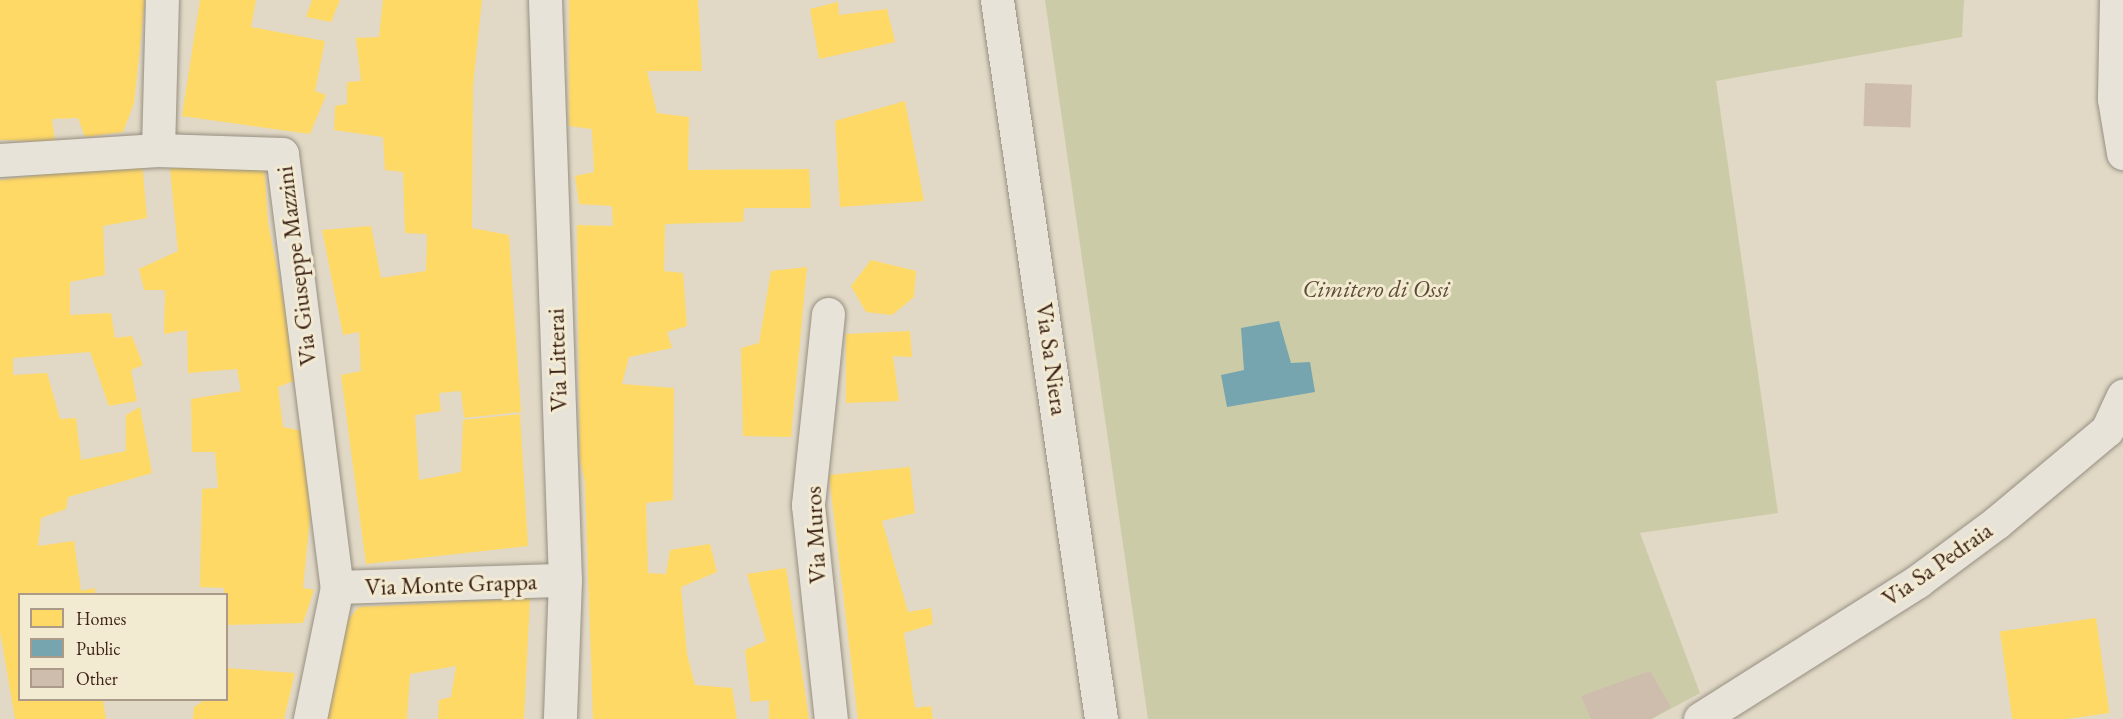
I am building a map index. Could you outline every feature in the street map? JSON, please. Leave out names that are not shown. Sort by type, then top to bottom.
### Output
[{"type":"street","points":[[159,150],[162,0]]},
{"type":"street","name":"Via Litterai","points":[[545,0],[565,580],[560,719]]},
{"type":"street","name":"Via Sa Niera","points":[[997,0],[1101,719]]},
{"type":"street","points":[[2116,0],[2114,99],[2123,153]]},
{"type":"street","name":"Via Giuseppe Mazzini","points":[[0,160],[159,150],[282,154],[337,587]]},
{"type":"street","name":"Via Muros","points":[[828,314],[808,505],[831,719]]},
{"type":"street","name":"Via Sa Pedraia","points":[[1717,714],[1996,523],[2107,430],[2123,396]]},
{"type":"street","name":"Via Monte Grappa","points":[[337,587],[565,580]]},
{"type":"street","points":[[310,719],[337,587]]},
{"type":"green space","name":"Cimitero di Ossi","points":[[1045,0],[1964,0],[1962,37],[1716,81],[1778,513],[1640,533],[1700,693],[1652,719],[1148,719]]},
{"type":"building: Homes","points":[[0,0],[145,0],[134,103],[123,132],[85,137],[78,118],[52,119],[55,142],[0,140]]},
{"type":"building: Homes","points":[[200,0],[256,0],[251,27],[325,41],[315,91],[326,95],[310,134],[182,116]]},
{"type":"building: Homes","points":[[312,0],[340,0],[331,22],[306,17]]},
{"type":"building: Homes","points":[[383,0],[482,0],[473,86],[472,228],[509,235],[521,412],[464,418],[461,391],[439,393],[441,411],[415,415],[419,480],[461,472],[463,420],[520,414],[528,546],[366,564],[341,375],[361,371],[359,332],[343,335],[322,230],[371,226],[381,278],[426,271],[427,234],[405,233],[403,172],[385,170],[383,137],[334,130],[335,106],[347,104],[347,82],[361,81],[356,38],[379,37]]},
{"type":"building: Homes","points":[[569,0],[698,0],[702,71],[647,71],[657,113],[689,117],[688,170],[809,169],[811,208],[744,208],[743,222],[665,224],[664,271],[683,273],[687,326],[667,332],[672,348],[629,357],[622,384],[674,388],[673,500],[646,503],[648,573],[666,574],[670,550],[710,544],[717,572],[681,587],[687,654],[695,685],[732,688],[737,719],[593,719],[585,482],[580,459],[577,225],[613,226],[612,206],[579,204],[575,176],[594,172],[592,129],[569,126]]},
{"type":"building: Homes","points":[[838,2],[839,15],[887,9],[895,42],[819,59],[810,9]]},
{"type":"building: Homes","points":[[905,101],[924,201],[840,207],[835,121]]},
{"type":"building: Homes","points":[[142,161],[147,218],[103,226],[105,275],[70,282],[70,315],[111,313],[115,338],[132,336],[143,365],[131,370],[137,401],[109,406],[90,352],[13,358],[13,375],[47,373],[60,419],[76,418],[81,460],[126,451],[126,415],[140,407],[152,473],[68,497],[66,509],[41,518],[38,546],[74,541],[81,591],[95,588],[95,593],[18,593],[18,701],[103,701],[106,719],[15,719],[0,631],[0,180]]},
{"type":"building: Homes","points":[[264,163],[268,223],[299,379],[278,387],[283,427],[312,433],[313,487],[303,588],[314,590],[303,623],[228,625],[228,593],[224,593],[224,588],[200,587],[202,489],[218,488],[215,452],[192,452],[191,399],[241,391],[237,369],[188,373],[187,330],[164,334],[165,290],[144,290],[139,269],[178,251],[170,168]]},
{"type":"building: Homes","points":[[871,260],[916,271],[914,297],[892,315],[866,312],[851,286]]},
{"type":"building: Homes","points":[[807,267],[791,437],[743,436],[741,348],[759,343],[771,271]]},
{"type":"building: Homes","points":[[910,331],[912,357],[893,356],[899,401],[846,403],[846,334]]},
{"type":"building: Homes","points":[[910,467],[915,513],[882,521],[908,612],[931,608],[933,624],[904,633],[915,708],[931,706],[933,719],[858,719],[829,475]]},
{"type":"building: Homes","points":[[786,568],[809,719],[769,719],[769,700],[751,702],[745,650],[766,641],[747,574]]},
{"type":"building: Homes","points":[[530,598],[524,719],[438,719],[439,700],[451,697],[456,666],[410,674],[407,719],[324,719],[337,632],[359,607]]},
{"type":"building: Homes","points":[[2096,618],[2109,713],[2067,719],[2012,719],[2000,631]]},
{"type":"building: Homes","points":[[228,668],[295,673],[284,719],[193,719],[194,707],[203,701],[228,701]]},
{"type":"building: Public","points":[[1279,321],[1291,363],[1310,362],[1315,392],[1227,407],[1221,375],[1244,370],[1241,328]]},
{"type":"building: Other","points":[[1865,83],[1912,85],[1910,128],[1863,126]]},
{"type":"building: Other","points":[[1650,671],[1671,707],[1651,719],[1591,719],[1581,696]]}]
